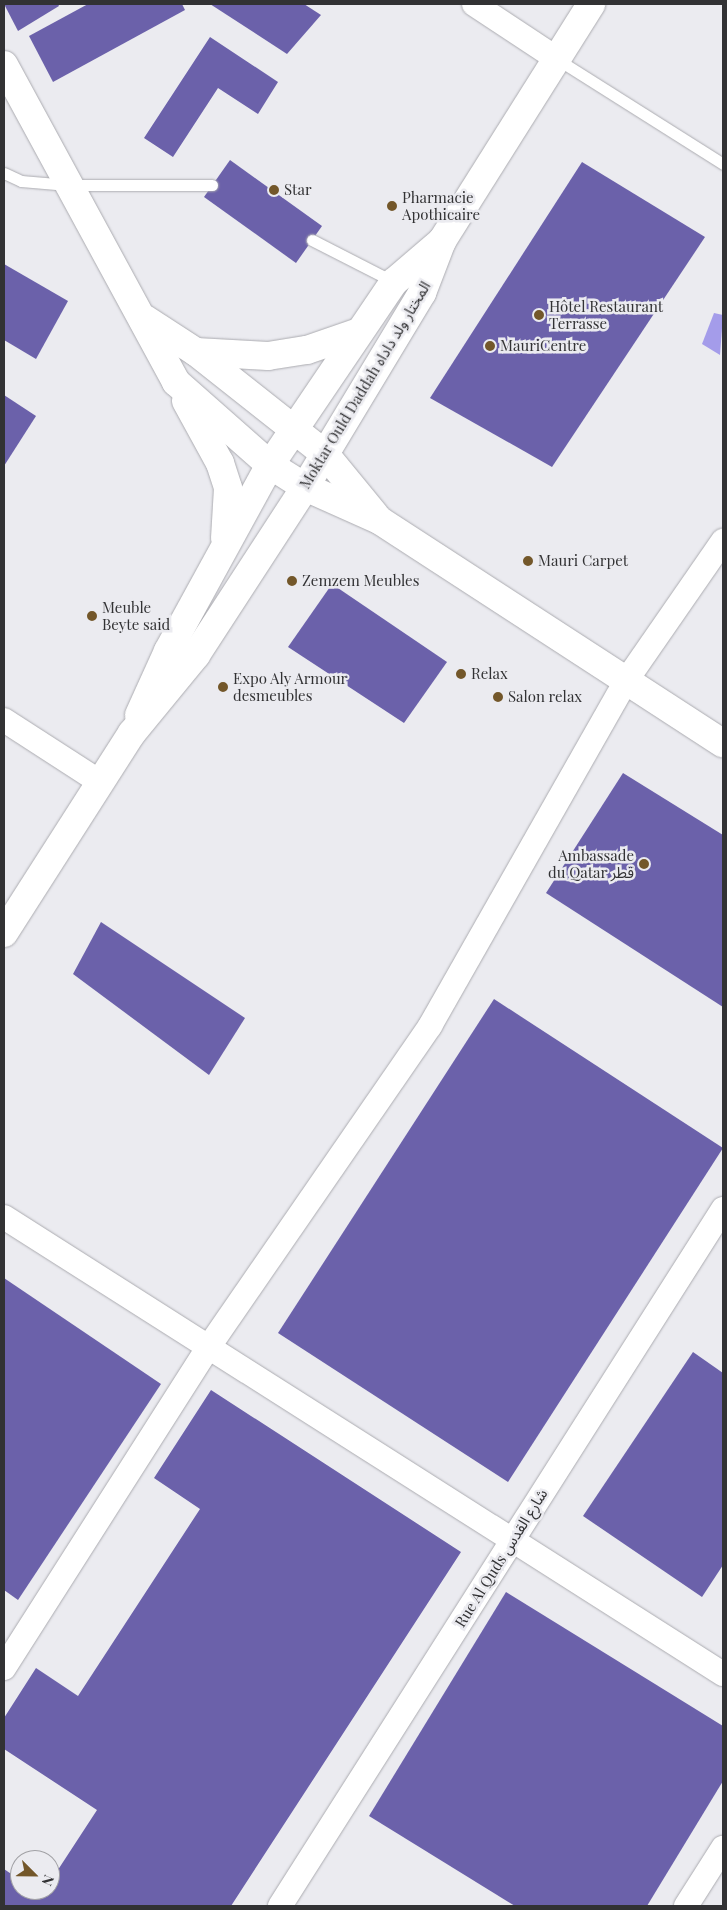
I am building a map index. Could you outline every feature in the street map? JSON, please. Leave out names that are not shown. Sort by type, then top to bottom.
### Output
[{"type":"main road","points":[[442,241],[591,4]]},
{"type":"main road","points":[[4,65],[220,463],[228,488],[225,543]]},
{"type":"main road","name":"Moktar Ould Daddah المختار ولد داداه","points":[[132,733],[168,651],[225,543],[270,465],[356,333],[394,282],[442,241]]},
{"type":"main road","name":"Moktar Ould Daddah المختار ولد داداه","points":[[4,933],[132,733],[196,656],[305,488],[422,293],[442,241]]},
{"type":"main road","points":[[143,318],[196,352],[324,454],[379,520]]},
{"type":"main road","points":[[196,352],[268,356],[307,350],[356,333]]},
{"type":"main road","points":[[176,382],[270,465],[305,488],[379,520],[628,678],[723,743]]},
{"type":"street","points":[[474,4],[557,59]]},
{"type":"street","points":[[4,1668],[210,1345],[430,1026],[628,678],[723,541]]},
{"type":"street","points":[[4,720],[100,782]]},
{"type":"street","name":"Rue Al Quds شارع القدس","points":[[280,1906],[723,1209]]},
{"type":"street","points":[[4,1217],[210,1345],[723,1674]]},
{"type":"street","points":[[686,1906],[723,1848]]},
{"type":"lane","points":[[557,59],[723,164]]},
{"type":"lane","points":[[4,173],[20,181],[68,185],[212,185]]},
{"type":"lane","points":[[312,240],[394,282]]},
{"type":"shaded area","points":[[714,313],[723,315],[720,355],[702,344]]},
{"type":"building","points":[[4,4],[58,4],[59,6],[18,31]]},
{"type":"building","points":[[88,4],[182,4],[185,10],[53,82],[29,36]]},
{"type":"building","points":[[210,4],[304,4],[321,15],[287,54]]},
{"type":"building","points":[[210,37],[278,82],[258,114],[218,88],[173,157],[144,138]]},
{"type":"building","points":[[230,160],[322,226],[296,263],[204,197]]},
{"type":"building","points":[[582,162],[705,237],[552,467],[430,398]]},
{"type":"building","points":[[4,264],[68,301],[36,359],[4,340]]},
{"type":"building","points":[[4,395],[36,416],[4,466]]},
{"type":"building","points":[[332,584],[447,662],[404,723],[288,647]]},
{"type":"building","name":"Ambassade du Qatar قطر","points":[[623,773],[723,835],[723,1007],[546,893]]},
{"type":"building","points":[[101,922],[245,1018],[209,1075],[73,974]]},
{"type":"building","points":[[494,999],[723,1148],[508,1482],[278,1333]]},
{"type":"building","points":[[4,1278],[161,1384],[18,1600],[4,1590]]},
{"type":"building","points":[[693,1352],[723,1373],[723,1565],[702,1597],[583,1516]]},
{"type":"building","points":[[211,1390],[461,1552],[231,1906],[4,1906],[4,1869],[10,1873],[10,1900],[60,1900],[60,1867],[97,1810],[4,1749],[4,1718],[36,1668],[78,1696],[200,1509],[154,1478]]},
{"type":"building","points":[[506,1592],[723,1726],[723,1781],[647,1906],[515,1906],[369,1816]]},
{"type":"place","name":"Star","points":[[274,190]]},
{"type":"place","name":"Pharmacie Apothicaire","points":[[392,206]]},
{"type":"place","name":"Hôtel Restaurant Terrasse","points":[[539,315]]},
{"type":"place","name":"MauriCentre","points":[[490,346]]},
{"type":"place","name":"Mauri Carpet","points":[[528,561]]},
{"type":"place","name":"Zemzem Meubles","points":[[292,581]]},
{"type":"place","name":"Meuble Beyte said","points":[[92,616]]},
{"type":"place","name":"Relax","points":[[461,674]]},
{"type":"place","name":"Expo Aly Armour desmeubles","points":[[223,687]]},
{"type":"place","name":"Salon relax","points":[[498,697]]},
{"type":"place","name":"Ambassade du Qatar قطر","points":[[644,864]]}]
